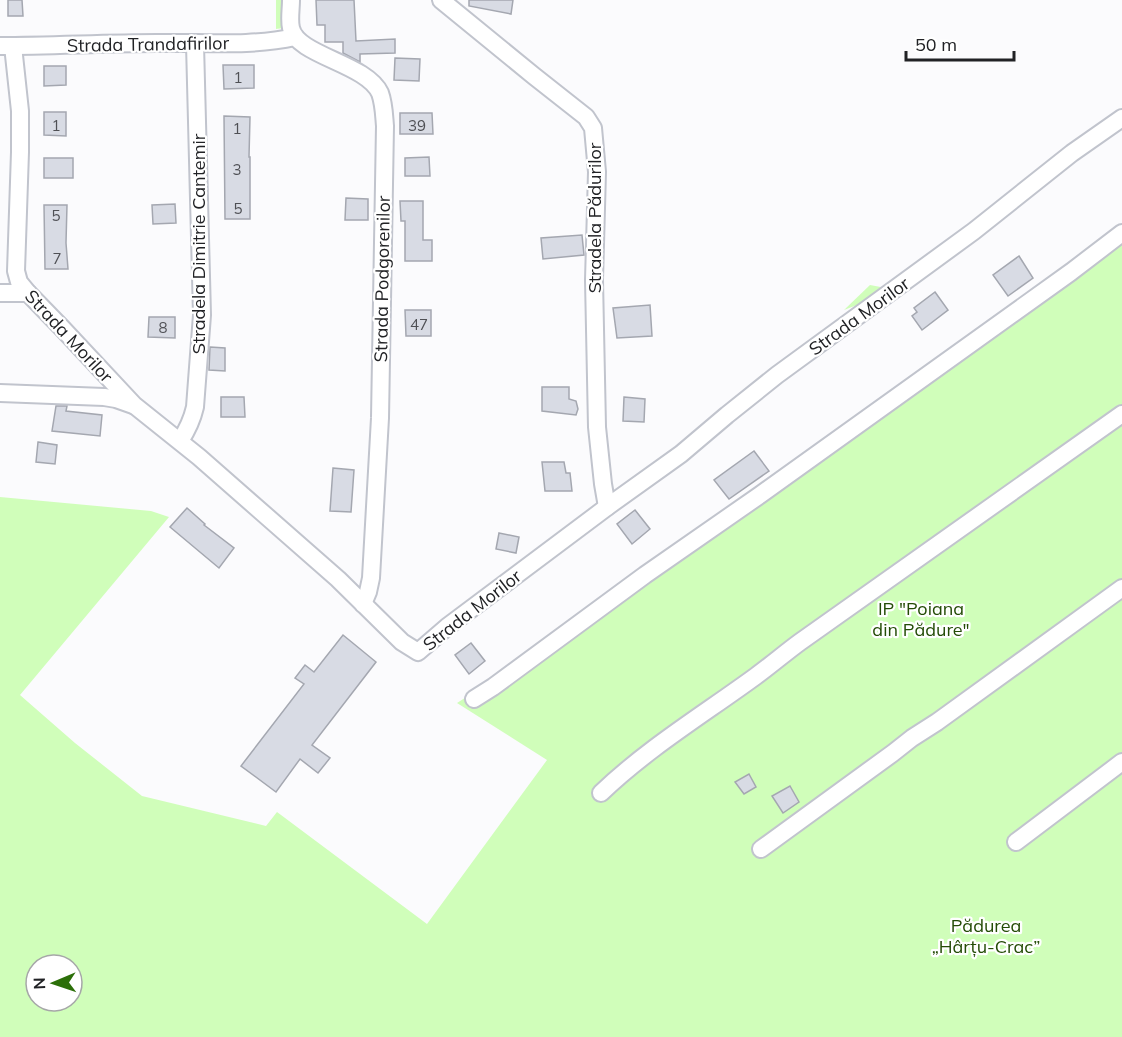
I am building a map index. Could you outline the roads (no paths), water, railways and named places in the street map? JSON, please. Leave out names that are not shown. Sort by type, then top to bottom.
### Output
[{"type":"street","points":[[291,0],[291,29],[295,37]]},
{"type":"street","name":"Stradela Pădurilor","points":[[451,3],[534,76],[586,117],[593,128],[597,172],[594,280],[597,427],[607,507]]},
{"type":"street","name":"Strada Trandafirilor","points":[[7,46],[195,44],[276,41],[295,37]]},
{"type":"street","name":"Strada Podgorenilor","points":[[295,37],[306,46],[370,81],[379,92],[384,108],[380,418],[371,578],[363,604]]},
{"type":"street","name":"Stradela Dimitrie Cantemir","points":[[180,441],[193,418],[195,407],[202,315],[195,44]]},
{"type":"street","name":"Strada Morilor","points":[[7,46],[20,121],[16,271],[19,282],[134,405],[180,441],[338,579],[402,642],[418,652],[447,627],[681,454],[777,375],[974,231],[1072,153],[1122,118]]},
{"type":"street","points":[[474,699],[1071,272],[1122,233]]},
{"type":"street","points":[[0,293],[27,293]]},
{"type":"street","points":[[0,393],[92,396],[116,399],[134,405]]},
{"type":"street","points":[[601,793],[656,747],[758,675],[800,642],[1122,414]]},
{"type":"street","points":[[760,849],[1122,588]]},
{"type":"street","points":[[1016,842],[1122,762]]},
{"type":"park label","name":"IP \"Poiana din Pădure\"","points":[[921,618]]},
{"type":"park label","name":"Pădurea „Hârțu-Crac”","points":[[986,935]]}]
